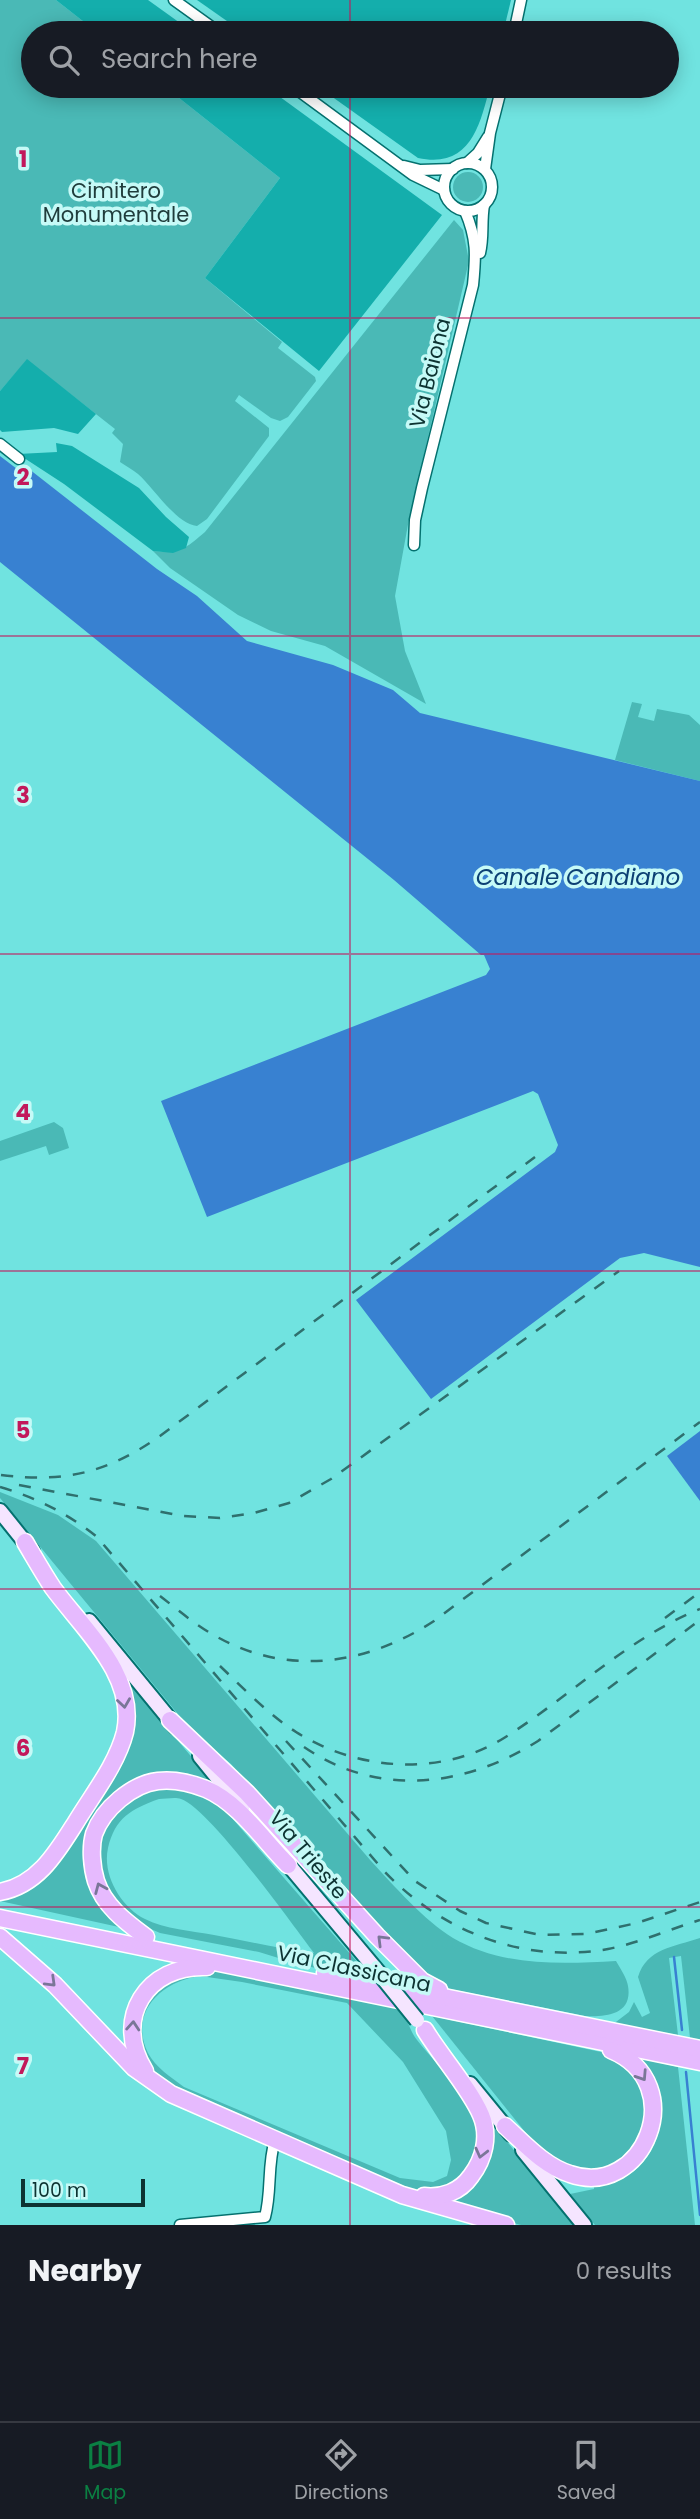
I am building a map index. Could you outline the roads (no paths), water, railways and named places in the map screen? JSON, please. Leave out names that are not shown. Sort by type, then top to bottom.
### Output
[{"type":"highway","points":[[0,1892],[19,1886],[47,1866],[108,1769],[124,1732],[126,1717],[116,1672],[52,1586],[24,1542]]},
{"type":"highway","points":[[170,1720],[247,1793],[361,1919],[422,1981],[434,1989],[526,2014]]},
{"type":"highway","points":[[146,1937],[122,1918],[106,1900],[96,1882],[92,1848],[94,1834],[104,1816],[118,1800],[137,1788],[157,1781],[182,1781],[207,1790],[228,1802],[288,1865]]},
{"type":"highway","name":"Via Classicana","points":[[0,1907],[700,2049]]},
{"type":"highway","name":"Via Classicana","points":[[0,1918],[700,2062]]},
{"type":"highway","points":[[0,1937],[55,1986],[135,2068],[171,2094],[402,2195],[506,2225]]},
{"type":"highway","points":[[159,2086],[137,2058],[132,2044],[132,2020],[148,1987],[163,1975],[188,1966],[206,1966],[260,1976],[301,1979]]},
{"type":"highway","points":[[402,2195],[433,2197],[452,2193],[469,2180],[483,2157],[482,2116],[421,2025]]},
{"type":"highway","points":[[505,2126],[549,2164],[573,2176],[590,2178],[607,2174],[635,2158],[644,2146],[653,2121],[654,2109],[649,2088],[638,2068],[623,2055],[586,2040]]},
{"type":"main road","name":"Via Trieste","points":[[0,1511],[505,2126],[583,2225]]},
{"type":"street","points":[[174,0],[203,21]]},
{"type":"street","points":[[517,21],[521,0]]},
{"type":"street","points":[[309,98],[413,175],[444,190]]},
{"type":"street","points":[[453,169],[445,180],[444,190],[449,201],[454,207],[465,211],[479,209],[489,199],[492,184],[485,169],[499,98]]},
{"type":"street","points":[[401,165],[420,170],[453,169],[467,163],[478,153],[490,133]]},
{"type":"street","points":[[467,163],[485,169]]},
{"type":"street","points":[[472,285],[482,247],[481,221],[484,205]]},
{"type":"street","name":"Via Baiona","points":[[414,545],[415,520],[472,285],[476,245],[465,211]]},
{"type":"street","points":[[0,444],[19,459]]},
{"type":"street","points":[[180,2225],[264,2221],[270,2200],[270,2156],[275,2140]]},
{"type":"water","name":"Canale Candiano","points":[[0,456],[17,469],[29,469],[157,569],[197,596],[247,641],[333,665],[393,690],[420,713],[700,781],[700,1267],[644,1253],[620,1258],[431,1399],[356,1300],[555,1152],[558,1145],[538,1094],[533,1091],[207,1217],[161,1101],[486,975],[490,969],[484,955],[394,880],[0,562]]},
{"type":"water","points":[[700,1431],[700,1501],[667,1456]]},
{"type":"waterway","points":[[674,1957],[682,2030]]},
{"type":"waterway","points":[[686,2072],[700,2215]]},
{"type":"railway","points":[[1,1475],[65,1476],[103,1467],[141,1449],[535,1157]]},
{"type":"railway","points":[[19,1485],[183,1516],[220,1518],[254,1513],[289,1503],[331,1479],[619,1271]]},
{"type":"railway","points":[[160,1596],[212,1634],[240,1648],[268,1656],[296,1661],[324,1661],[380,1648],[434,1621],[700,1422]]},
{"type":"railway","points":[[0,1487],[51,1507],[97,1537],[384,1871],[432,1911],[486,1938],[546,1952],[608,1949],[700,1920]]},
{"type":"railway","points":[[665,1618],[700,1592]]},
{"type":"railway","points":[[220,1666],[276,1717],[320,1745],[372,1761],[427,1764],[480,1751],[504,1738],[623,1652],[673,1621],[700,1609]]},
{"type":"railway","points":[[304,1747],[333,1763],[362,1774],[392,1780],[452,1777],[481,1769],[538,1741],[700,1620]]},
{"type":"railway","points":[[286,1741],[415,1881],[460,1911],[486,1923],[540,1935],[586,1934],[637,1923],[700,1902]]},
{"type":"park label","name":"Cimitero Monumentale","points":[[116,203]]}]
